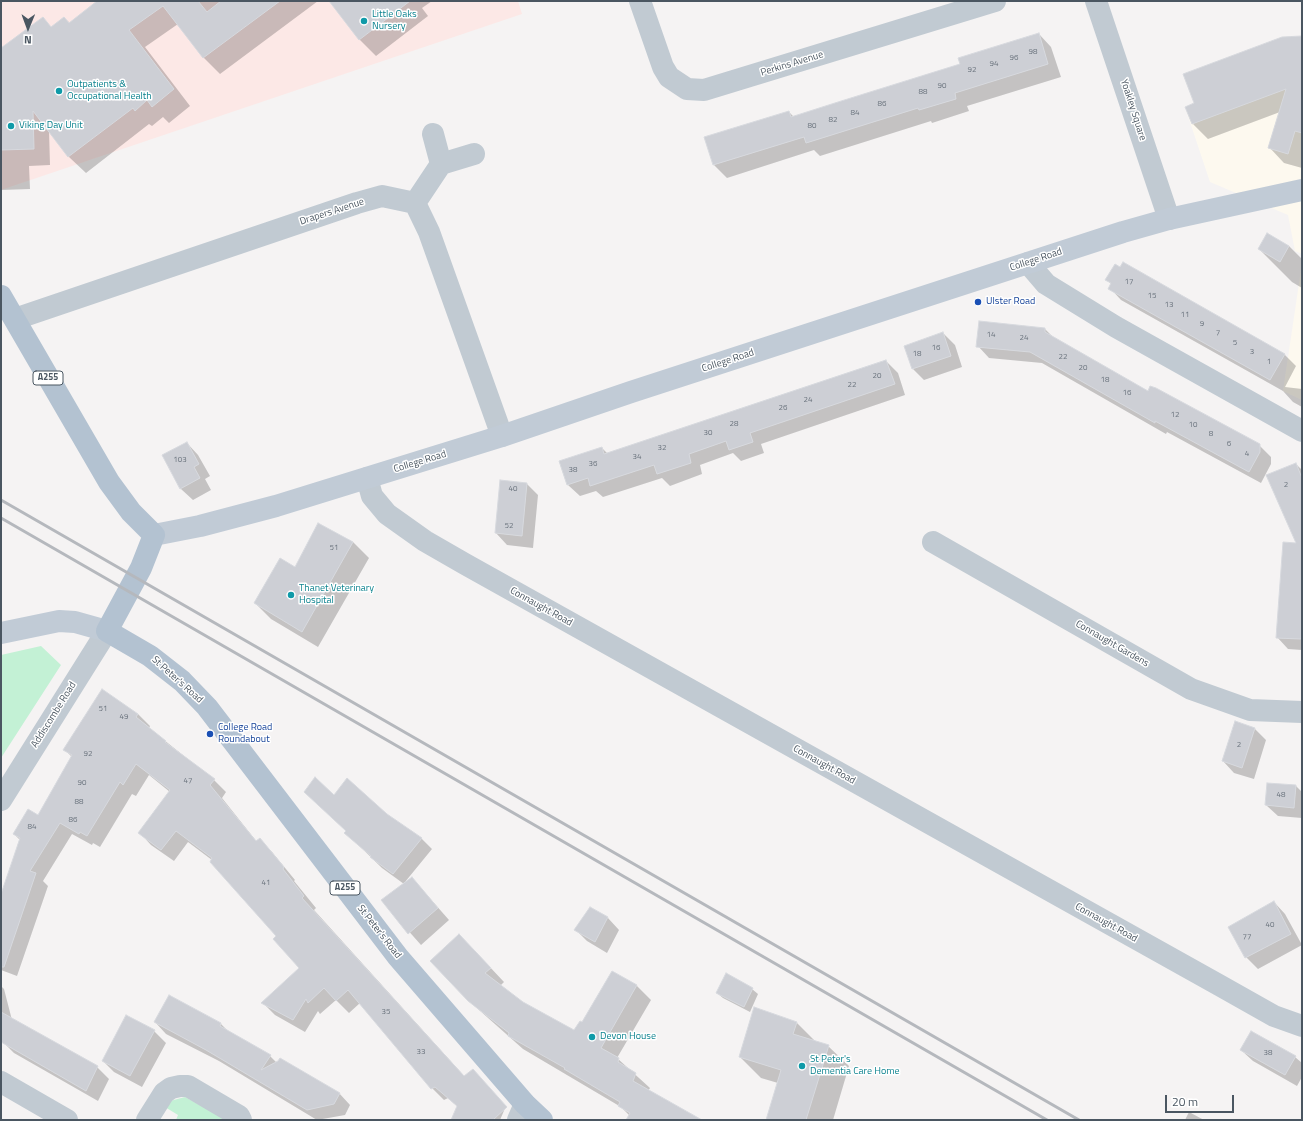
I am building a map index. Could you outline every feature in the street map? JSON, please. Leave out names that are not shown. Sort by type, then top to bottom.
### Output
[{"type":"main road","name":"College Road","points":[[154,535],[276,506],[502,436],[631,392],[1028,262],[1169,219],[1302,190]]},
{"type":"main road","name":"A255","points":[[1,296],[109,482],[131,512],[154,535]]},
{"type":"main road","points":[[1,633],[59,621],[75,622],[108,631],[141,568],[154,535]]},
{"type":"main road","name":"St Peter's Road","points":[[108,631],[150,656],[182,681],[207,707],[398,956],[522,1112],[542,1120]]},
{"type":"street","name":"Perkins Avenue","points":[[640,1],[663,67],[669,77],[687,89],[704,90],[995,1]]},
{"type":"street","name":"Yoakley Square","points":[[1097,1],[1169,219]]},
{"type":"street","points":[[433,134],[441,164]]},
{"type":"street","points":[[474,154],[441,164],[415,203],[429,232],[502,436]]},
{"type":"street","name":"Drapers Avenue","points":[[15,319],[357,203],[382,196],[415,203]]},
{"type":"street","points":[[1028,262],[1046,284],[1109,323],[1302,431]]},
{"type":"street","name":"Connaught Road","points":[[367,478],[372,496],[386,514],[425,541],[1219,986],[1274,1016],[1302,1026]]},
{"type":"street","name":"Connaught Gardens","points":[[933,542],[1191,689],[1250,710],[1302,712]]},
{"type":"street","name":"Addiscombe Road","points":[[1,800],[108,631]]},
{"type":"street","points":[[1,1082],[67,1120]]},
{"type":"street","points":[[147,1120],[164,1093],[171,1088],[180,1086],[188,1086],[239,1116],[241,1120]]},
{"type":"shaded area","points":[[1,1],[518,1],[522,14],[1,190]]},
{"type":"shaded area","points":[[1302,36],[1302,254],[1295,251],[1288,215],[1210,182],[1185,107],[1194,103],[1183,74],[1282,37]]},
{"type":"shaded area","points":[[1302,263],[1302,400],[1283,391]]},
{"type":"green space","points":[[41,646],[61,665],[1,758],[1,655]]},
{"type":"green space","points":[[185,1097],[228,1120],[176,1120],[178,1115],[165,1107],[170,1101]]},
{"type":"building","points":[[97,1],[198,1],[207,12],[221,1],[280,1],[203,58],[163,6],[129,30],[174,89],[152,107],[147,100],[135,111],[133,108],[68,157],[33,111],[34,149],[1,150],[1,48],[43,17],[51,27],[64,17],[69,23]]},
{"type":"building","name":"Little Oaks Nursery","points":[[329,1],[410,1],[359,40]]},
{"type":"building","points":[[1039,33],[1048,64],[955,93],[956,99],[919,110],[918,108],[806,143],[804,137],[713,165],[704,137],[789,111],[791,117],[960,64],[958,58]]},
{"type":"building","points":[[1302,36],[1302,133],[1295,131],[1288,154],[1268,148],[1286,89],[1192,124],[1185,107],[1194,103],[1183,74],[1282,37]]},
{"type":"building","points":[[1267,233],[1289,246],[1280,262],[1258,249]]},
{"type":"building","points":[[1123,262],[1285,354],[1270,380],[1108,289],[1111,283],[1105,280],[1115,264],[1120,267]]},
{"type":"building","points":[[979,321],[1045,328],[1045,332],[1148,391],[1150,386],[1156,388],[1260,444],[1260,452],[1249,472],[1155,421],[1155,423],[1030,352],[976,347]]},
{"type":"building","points":[[943,332],[951,356],[912,369],[904,346]]},
{"type":"building","points":[[886,360],[895,384],[750,433],[753,442],[729,450],[726,441],[689,454],[691,463],[657,474],[654,465],[590,486],[588,478],[567,485],[559,461],[602,447],[604,454]]},
{"type":"building","points":[[187,442],[199,464],[194,467],[200,478],[180,489],[162,455]]},
{"type":"building","points":[[1296,463],[1302,478],[1301,639],[1276,638],[1283,542],[1296,543],[1266,475]]},
{"type":"building","points":[[500,480],[527,483],[522,536],[495,533]]},
{"type":"building","name":"Thanet Veterinary Hospital","points":[[318,523],[353,542],[302,632],[254,603],[280,558],[295,567]]},
{"type":"building","points":[[102,689],[138,714],[136,717],[166,741],[165,742],[215,779],[210,785],[256,841],[260,838],[284,867],[283,869],[304,896],[302,898],[464,1076],[473,1069],[507,1107],[493,1120],[451,1120],[457,1106],[435,1087],[431,1089],[348,990],[336,1001],[324,988],[308,1003],[306,999],[293,1020],[261,1003],[299,968],[273,939],[276,936],[210,862],[212,858],[176,831],[161,850],[138,833],[170,790],[136,764],[123,785],[120,782],[87,836],[80,832],[79,834],[60,823],[30,871],[36,873],[4,967],[1,967],[1,894],[20,838],[13,834],[28,809],[38,815],[72,755],[63,750]]},
{"type":"building","points":[[1235,721],[1255,728],[1242,768],[1222,761]]},
{"type":"building","points":[[315,777],[334,795],[347,778],[387,814],[422,838],[393,874],[370,857],[371,856],[344,833],[346,831],[304,792]]},
{"type":"building","points":[[1267,783],[1296,785],[1294,808],[1265,805]]},
{"type":"building","points":[[412,877],[438,908],[408,934],[381,900]]},
{"type":"building","points":[[1274,901],[1291,934],[1245,958],[1228,927]]},
{"type":"building","points":[[590,907],[608,917],[595,942],[574,930]]},
{"type":"building","points":[[459,934],[491,968],[485,973],[523,1002],[574,1030],[580,1021],[582,1022],[612,971],[637,985],[601,1048],[619,1058],[618,1062],[636,1073],[633,1081],[702,1120],[626,1120],[630,1113],[618,1106],[620,1102],[564,1069],[565,1068],[508,1036],[509,1033],[468,1001],[430,961]]},
{"type":"building","points":[[726,973],[753,988],[744,1007],[716,993]]},
{"type":"building","points":[[169,995],[221,1023],[220,1026],[271,1055],[261,1070],[278,1061],[280,1058],[340,1093],[334,1104],[307,1110],[206,1050],[154,1022]]},
{"type":"building","name":"St Peter's Dementia Care Home","points":[[754,1007],[797,1022],[793,1034],[829,1045],[806,1120],[766,1120],[781,1070],[739,1057]]},
{"type":"building","points":[[1,1012],[98,1066],[86,1091],[1,1042]]},
{"type":"building","points":[[126,1015],[155,1030],[130,1076],[102,1061]]},
{"type":"building","points":[[1251,1031],[1296,1056],[1285,1075],[1240,1050]]},
{"type":"railway","points":[[1,500],[1079,1120]]},
{"type":"railway","points":[[1,518],[1047,1120]]},
{"type":"place","name":"Little Oaks Nursery","points":[[364,21]]},
{"type":"place","name":"Outpatients & Occupational Health","points":[[59,91]]},
{"type":"place","name":"Viking Day Unit","points":[[11,126]]},
{"type":"place","name":"Ulster Road","points":[[978,302]]},
{"type":"place","name":"Thanet Veterinary Hospital","points":[[291,595]]},
{"type":"place","name":"College Road Roundabout","points":[[210,734]]},
{"type":"place","name":"Devon House","points":[[592,1037]]},
{"type":"place","name":"St Peter's Dementia Care Home","points":[[802,1066]]}]
